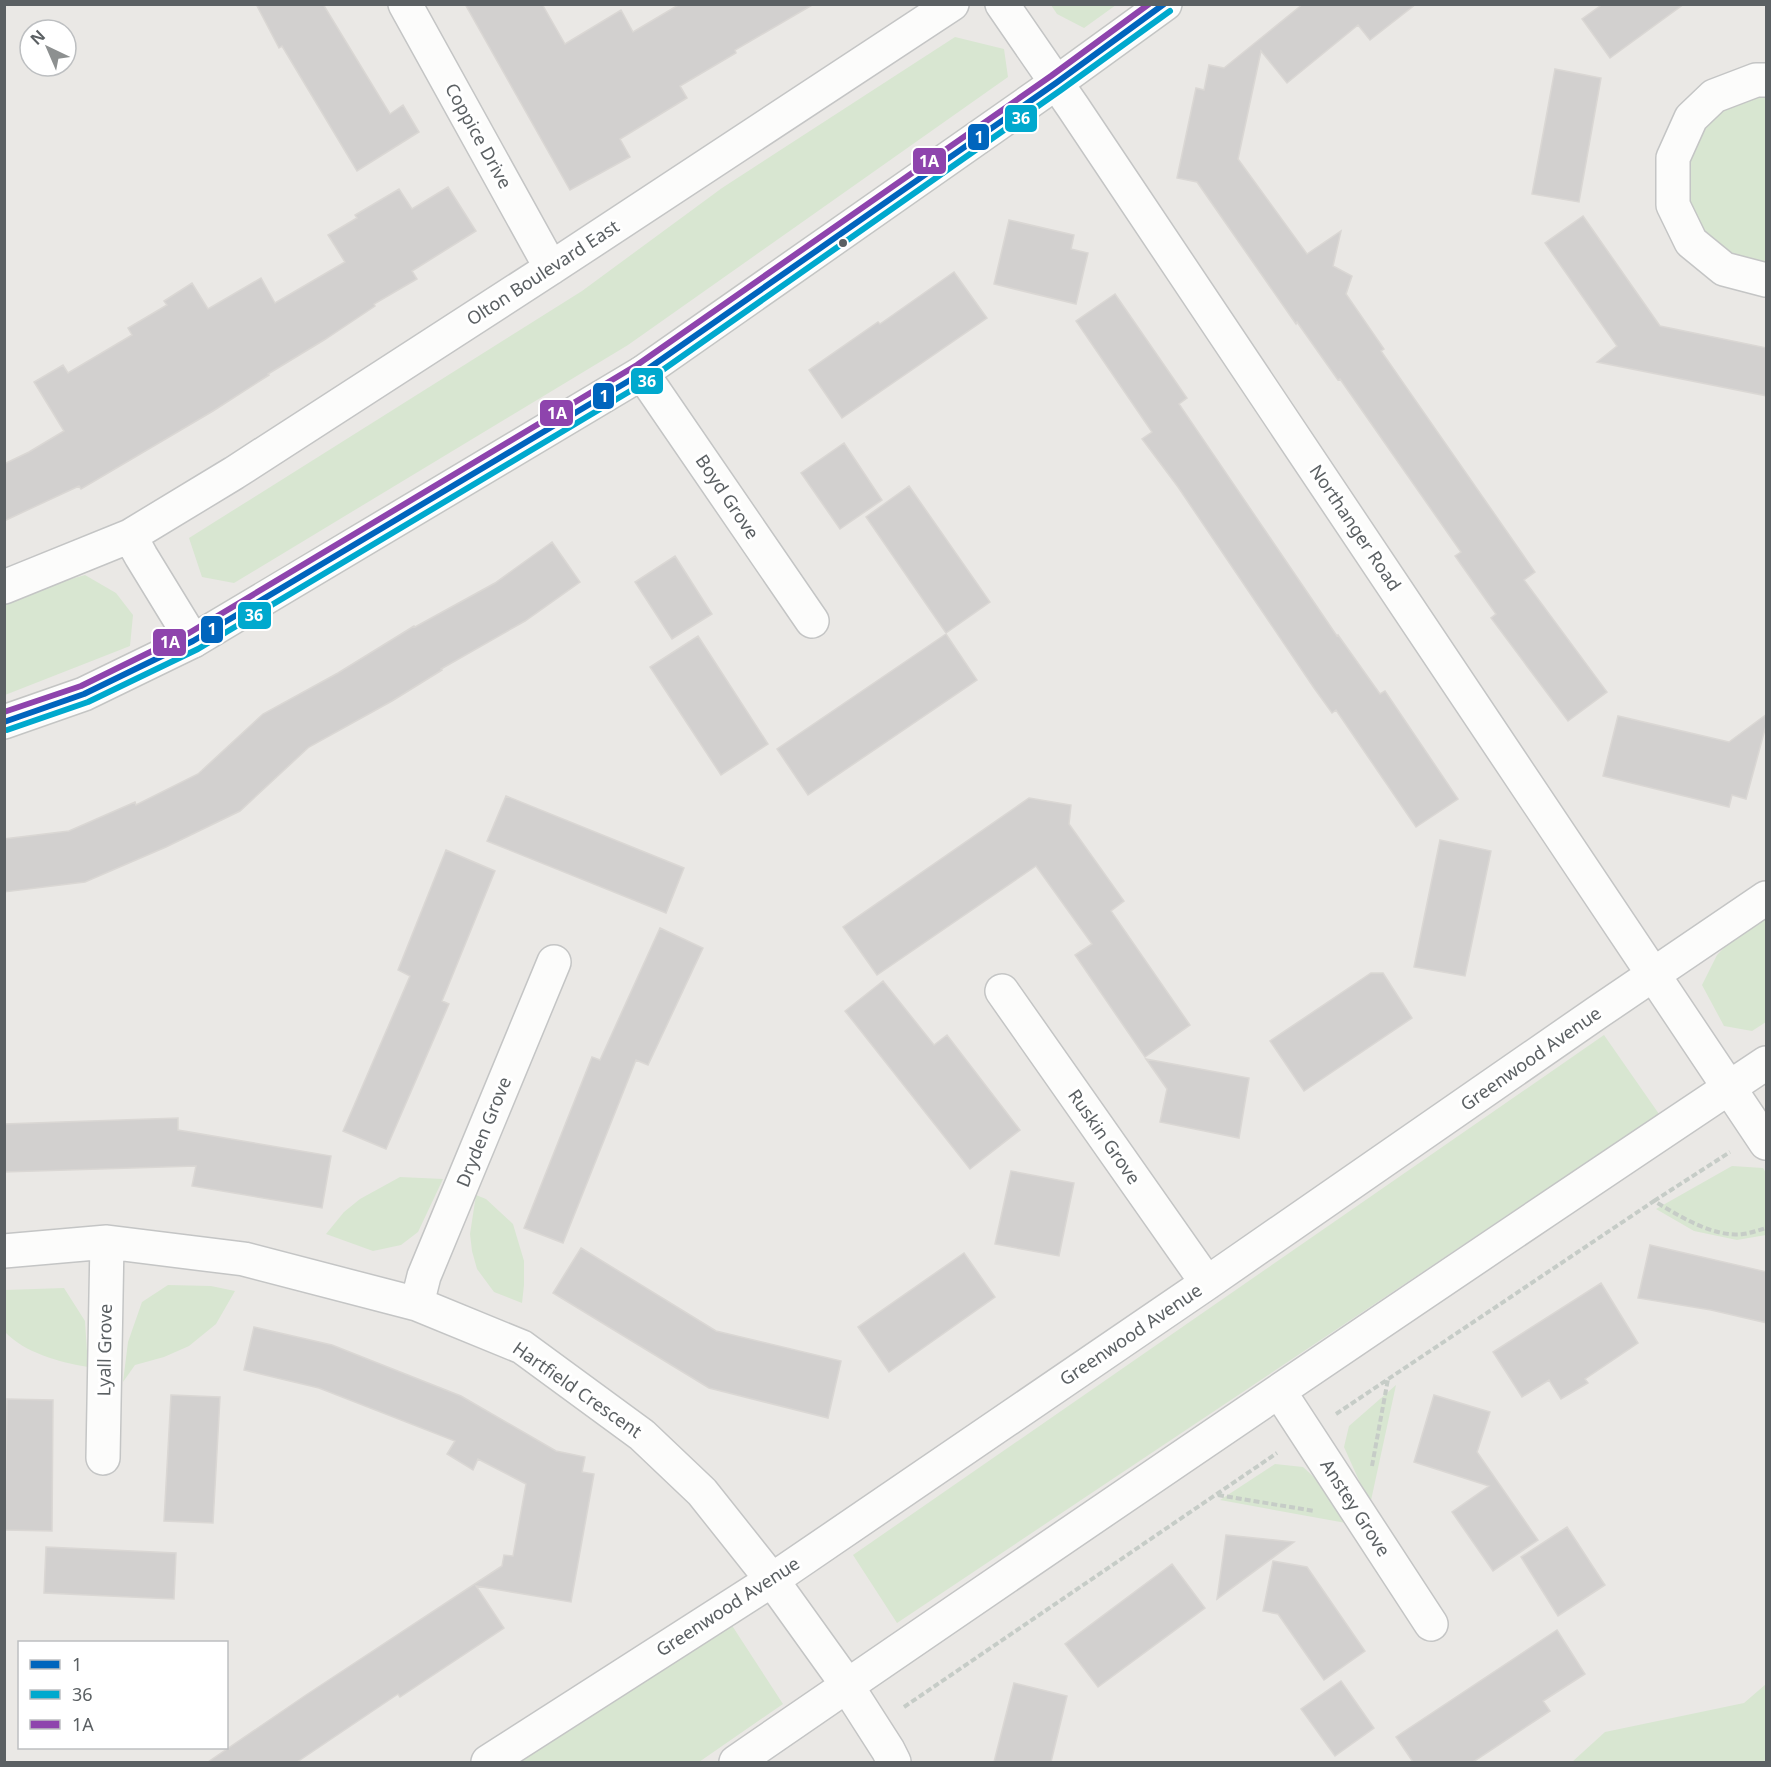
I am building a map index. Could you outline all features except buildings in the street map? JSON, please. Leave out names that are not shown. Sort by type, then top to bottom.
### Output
[{"type":"street","name":"Coppice Drive","points":[[405,4],[551,268]]},
{"type":"street","name":"Olton Boulevard East","points":[[4,587],[130,536],[234,473],[952,4]]},
{"type":"street","points":[[1002,4],[1056,83]]},
{"type":"street","points":[[4,722],[84,694],[193,641],[642,373],[1165,4]]},
{"type":"street","points":[[1767,80],[1756,80],[1714,96],[1691,118],[1673,158],[1673,205],[1691,242],[1724,269],[1767,280]]},
{"type":"street","name":"Northanger Road","points":[[1056,83],[1763,1138]]},
{"type":"street","name":"Boyd Grove","points":[[642,373],[812,621]]},
{"type":"street","points":[[130,536],[193,641]]},
{"type":"street","name":"Greenwood Avenue","points":[[488,1762],[772,1580],[1767,898]]},
{"type":"street","name":"Dryden Grove","points":[[417,1304],[424,1276],[554,962]]},
{"type":"street","name":"Ruskin Grove","points":[[1002,991],[1207,1283]]},
{"type":"street","points":[[736,1762],[1279,1391],[1767,1063]]},
{"type":"street","name":"Hartfield Crescent","points":[[4,1251],[107,1242],[244,1259],[417,1304],[522,1347],[642,1435],[702,1492],[772,1580],[848,1686],[894,1762]]},
{"type":"street","name":"Lyall Grove","points":[[103,1458],[107,1242]]},
{"type":"street","name":"Anstey Grove","points":[[1279,1391],[1431,1624]]},
{"type":"path","points":[[1654,1201],[1763,1138]]},
{"type":"green space","points":[[1051,5],[1116,5],[1084,28],[1057,14]]},
{"type":"green space","points":[[955,37],[1004,49],[1008,77],[628,345],[234,583],[202,577],[189,538],[582,291],[722,188]]},
{"type":"green space","points":[[1766,91],[1766,267],[1730,261],[1701,234],[1683,186],[1688,150],[1722,103]]},
{"type":"green space","points":[[85,575],[116,593],[133,615],[130,646],[5,695],[5,598]]},
{"type":"green space","points":[[1766,913],[1766,1022],[1752,1031],[1724,1026],[1702,985],[1717,955],[1739,932]]},
{"type":"green space","points":[[1604,1035],[1659,1114],[897,1623],[853,1555]]},
{"type":"green space","points":[[1732,1166],[1763,1168],[1766,1173],[1766,1235],[1737,1240],[1694,1231],[1656,1209]]},
{"type":"green space","points":[[400,1177],[443,1179],[418,1232],[401,1245],[373,1251],[326,1234],[344,1212],[360,1199]]},
{"type":"green space","points":[[476,1195],[486,1199],[513,1224],[524,1261],[522,1303],[494,1292],[477,1269],[470,1234]]},
{"type":"green space","points":[[168,1285],[211,1286],[235,1291],[216,1324],[189,1346],[164,1357],[135,1365],[123,1382],[128,1342],[142,1302]]},
{"type":"green space","points":[[64,1288],[85,1321],[88,1367],[32,1351],[5,1332],[5,1290]]},
{"type":"green space","points":[[1396,1385],[1370,1505],[1344,1447],[1349,1426]]},
{"type":"green space","points":[[1275,1464],[1303,1467],[1327,1489],[1346,1523],[1220,1500]]},
{"type":"green space","points":[[731,1624],[783,1704],[699,1762],[514,1762]]},
{"type":"green space","points":[[1766,1684],[1766,1762],[1572,1762],[1605,1732],[1744,1703]]},
{"type":"transit line","name":"1A","points":[[4,712],[81,686],[189,633],[637,365],[1051,76],[1149,4]]},
{"type":"transit line","name":"1","points":[[4,722],[84,694],[193,641],[642,373],[1056,83],[1164,4]]},
{"type":"transit line","name":"36","points":[[7,730],[88,702],[198,649],[647,381],[1170,11]]}]
